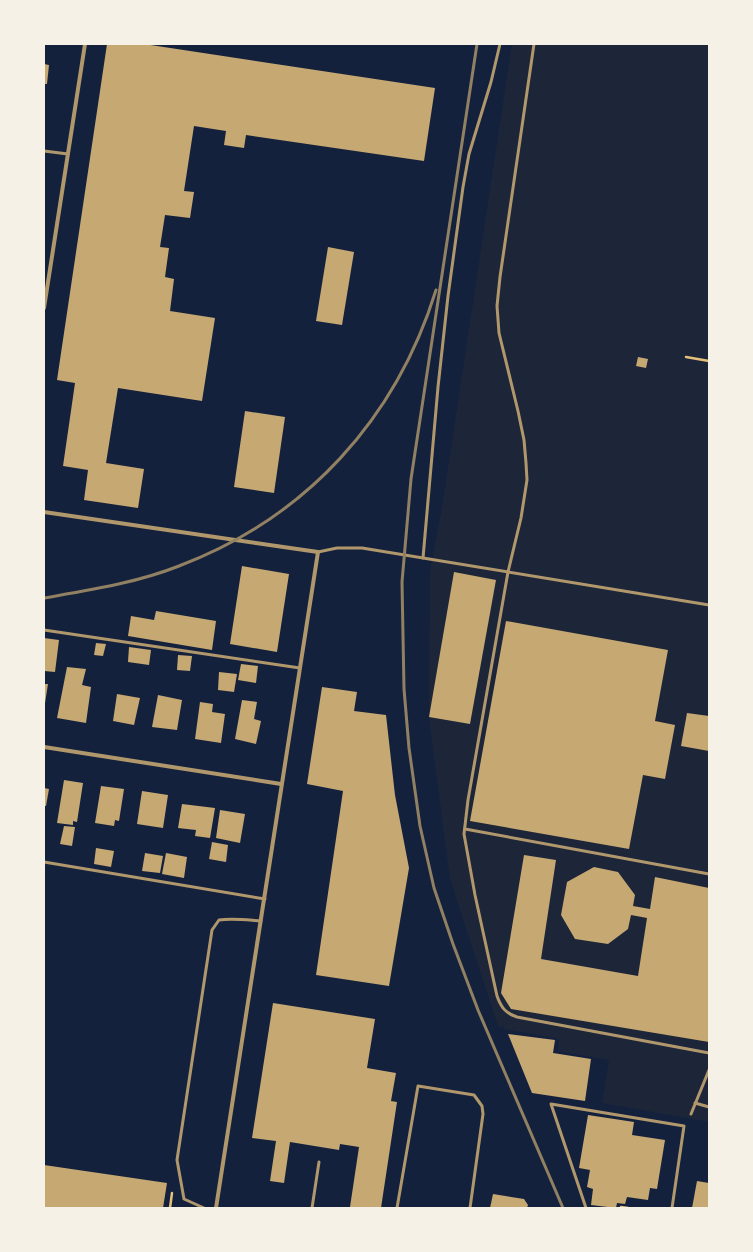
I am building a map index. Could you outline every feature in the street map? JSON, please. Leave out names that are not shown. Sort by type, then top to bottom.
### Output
[{"type":"street","points":[[44,308],[46,278],[68,154],[85,44]]},
{"type":"street","points":[[44,512],[318,552],[216,1208]]},
{"type":"street","points":[[44,747],[281,784]]},
{"type":"lane","points":[[422,558],[448,296],[463,187],[469,154],[491,82],[500,44]]},
{"type":"lane","points":[[534,44],[497,306],[499,332],[518,411],[526,463],[525,493],[508,572],[468,800],[464,834],[497,996],[501,1007],[506,1013],[517,1017],[709,1053]]},
{"type":"lane","points":[[44,151],[68,154]]},
{"type":"lane","points":[[318,552],[337,548],[362,548],[709,605]]},
{"type":"lane","points":[[44,630],[300,668]]},
{"type":"lane","points":[[465,829],[709,874]]},
{"type":"lane","points":[[44,862],[265,899]]},
{"type":"lane","points":[[204,1208],[184,1199],[177,1160],[212,930],[219,920],[239,919],[261,921]]},
{"type":"lane","points":[[691,1114],[709,1070]]},
{"type":"lane","points":[[397,1208],[418,1086],[474,1095],[482,1106],[483,1114],[470,1208]]},
{"type":"lane","points":[[695,1102],[709,1106]]},
{"type":"lane","points":[[586,1208],[551,1104],[684,1126],[672,1208]]},
{"type":"lane","points":[[312,1208],[319,1162]]},
{"type":"path","points":[[686,356],[709,361]]},
{"type":"path","points":[[621,1206],[628,1208]]},
{"type":"shaded area","points":[[512,44],[709,44],[709,1122],[602,1103],[609,1060],[558,1051],[559,1039],[504,1029],[504,1027],[498,1026],[450,879],[429,717],[430,571],[442,508]]},
{"type":"building","points":[[107,44],[144,44],[435,88],[424,161],[246,135],[244,148],[224,145],[226,131],[194,126],[184,191],[194,192],[190,218],[165,215],[160,247],[169,248],[165,277],[174,279],[170,311],[215,318],[202,401],[118,388],[106,463],[144,469],[138,508],[84,500],[88,470],[63,466],[75,383],[57,380]]},
{"type":"building","points":[[44,64],[49,65],[47,84],[44,84]]},
{"type":"building","points":[[328,247],[354,252],[342,325],[316,321]]},
{"type":"building","points":[[638,357],[648,359],[646,368],[636,366]]},
{"type":"building","points":[[245,411],[285,417],[274,493],[234,487]]},
{"type":"building","points":[[242,566],[289,574],[277,652],[230,644]]},
{"type":"building","points":[[454,572],[496,580],[470,724],[429,717]]},
{"type":"building","points":[[156,611],[216,621],[212,650],[128,636],[131,616],[154,620]]},
{"type":"building","points":[[506,621],[668,650],[655,721],[675,725],[665,779],[643,775],[629,849],[470,821]]},
{"type":"building","points":[[44,638],[59,640],[55,672],[44,671]]},
{"type":"building","points":[[96,643],[106,644],[103,656],[94,655]]},
{"type":"building","points":[[129,647],[151,650],[149,665],[128,662]]},
{"type":"building","points":[[178,655],[192,656],[190,671],[177,670]]},
{"type":"building","points":[[241,664],[258,666],[256,683],[238,680]]},
{"type":"building","points":[[67,667],[86,669],[82,685],[91,687],[86,723],[57,718]]},
{"type":"building","points":[[219,672],[237,674],[234,692],[218,690]]},
{"type":"building","points":[[44,684],[48,684],[45,703],[44,703]]},
{"type":"building","points":[[322,687],[357,692],[354,711],[386,715],[395,795],[409,868],[389,986],[316,975],[343,791],[307,784]]},
{"type":"building","points":[[117,694],[140,698],[134,725],[113,721]]},
{"type":"building","points":[[158,695],[182,700],[177,730],[152,727]]},
{"type":"building","points":[[242,700],[257,702],[254,719],[261,721],[256,744],[235,739]]},
{"type":"building","points":[[200,702],[213,704],[212,712],[225,714],[221,743],[195,739]]},
{"type":"building","points":[[687,713],[709,716],[709,751],[681,746]]},
{"type":"building","points":[[64,780],[83,783],[77,822],[73,821],[73,825],[57,823]]},
{"type":"building","points":[[101,786],[124,789],[119,821],[115,820],[114,826],[95,823]]},
{"type":"building","points":[[44,788],[49,789],[46,806],[44,806]]},
{"type":"building","points":[[142,791],[168,795],[163,828],[137,824]]},
{"type":"building","points":[[182,804],[215,808],[210,838],[195,836],[196,830],[178,828]]},
{"type":"building","points":[[220,810],[245,814],[240,843],[216,838]]},
{"type":"building","points":[[64,826],[75,827],[72,846],[60,844]]},
{"type":"building","points":[[212,842],[228,845],[226,862],[209,859]]},
{"type":"building","points":[[96,848],[114,851],[111,867],[94,864]]},
{"type":"building","points":[[145,853],[163,856],[160,873],[142,871]]},
{"type":"building","points":[[166,853],[187,857],[184,878],[162,874]]},
{"type":"building","points":[[524,855],[556,860],[541,959],[638,976],[647,918],[631,915],[628,929],[608,944],[575,939],[561,915],[567,882],[594,867],[618,872],[635,895],[633,906],[650,909],[655,877],[709,888],[709,1042],[511,1009],[501,993]]},
{"type":"building","points":[[273,1003],[375,1019],[367,1068],[396,1073],[391,1101],[397,1102],[381,1208],[350,1207],[359,1147],[340,1144],[339,1150],[290,1142],[284,1183],[270,1181],[276,1141],[252,1138]]},
{"type":"building","points":[[508,1034],[555,1040],[553,1053],[591,1059],[585,1101],[532,1093]]},
{"type":"building","points":[[588,1115],[634,1122],[632,1135],[665,1140],[657,1189],[650,1188],[648,1200],[627,1197],[625,1204],[617,1203],[616,1208],[591,1205],[593,1189],[587,1187],[590,1170],[579,1168]]},
{"type":"building","points":[[44,1165],[167,1183],[163,1208],[44,1208]]},
{"type":"building","points":[[697,1181],[709,1183],[709,1208],[692,1208]]},
{"type":"building","points":[[493,1194],[524,1199],[528,1205],[527,1208],[490,1208]]},
{"type":"railway","points":[[477,44],[411,479],[402,582],[404,689],[409,748],[420,826],[434,888],[478,1010],[563,1208]]},
{"type":"railway","points":[[44,598],[96,589],[130,581],[179,566],[225,546],[267,521],[306,492],[340,458],[371,421],[397,381],[419,337],[436,290]]}]
